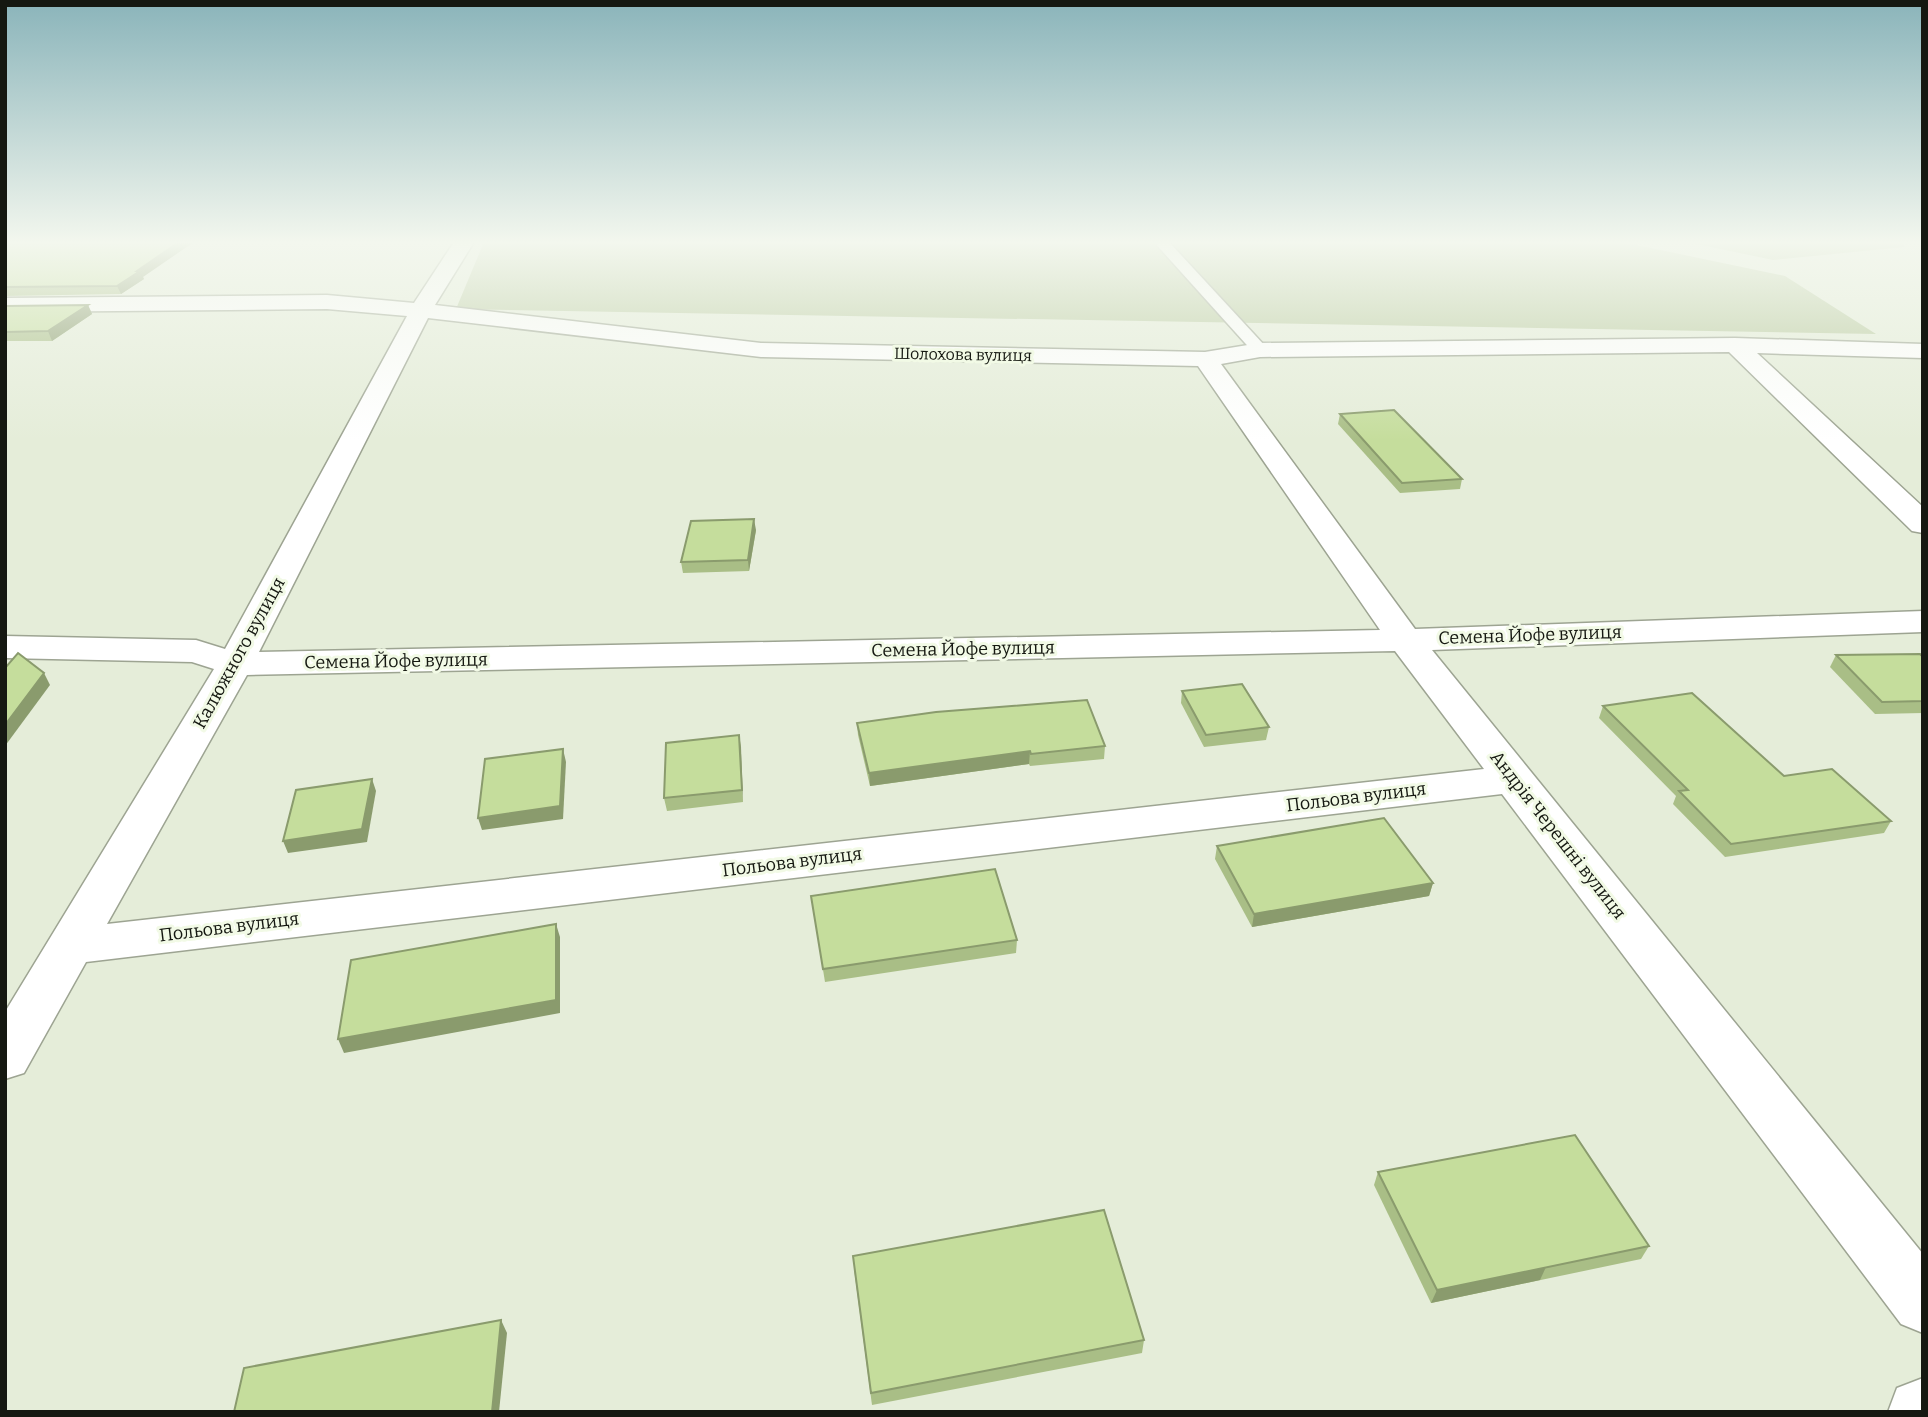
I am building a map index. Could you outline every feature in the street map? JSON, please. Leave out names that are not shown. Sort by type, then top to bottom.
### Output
[{"type":"street","name":"Шолохова вулиця","points":[[399,308],[761,350],[1205,359],[1260,350],[1735,345],[1923,351]]},
{"type":"street","name":"Калюжного вулиця","points":[[5,1058],[235,664],[421,310]]},
{"type":"street","points":[[1735,345],[1923,524]]},
{"type":"street","name":"Андрія Черешні вулиця","points":[[1205,359],[1405,639],[1923,1303]]},
{"type":"street","name":"Семена Йофе вулиця","points":[[5,647],[196,652],[235,664],[1405,639],[1923,621]]},
{"type":"street","name":"Польова вулиця","points":[[70,946],[1515,779]]},
{"type":"lane","points":[[1222,308],[1260,350]]},
{"type":"green space","points":[[1835,308],[1876,334],[456,309]]},
{"type":"building","points":[[5,308],[83,308],[48,331],[5,332]]},
{"type":"building","points":[[1394,410],[1462,479],[1402,483],[1340,414]]},
{"type":"building","points":[[754,519],[748,560],[681,562],[691,521]]},
{"type":"building","points":[[18,653],[44,673],[5,725],[5,668]]},
{"type":"building","points":[[1920,654],[1923,657],[1923,701],[1882,702],[1836,655]]},
{"type":"building","points":[[1242,684],[1269,727],[1206,735],[1182,691]]},
{"type":"building","points":[[1692,693],[1784,776],[1832,769],[1891,821],[1731,844],[1679,791],[1688,790],[1603,706]]},
{"type":"building","points":[[1087,700],[1105,746],[1031,754],[1030,751],[869,773],[857,723],[936,712]]},
{"type":"building","points":[[739,735],[742,790],[664,798],[666,743]]},
{"type":"building","points":[[563,749],[560,806],[478,818],[485,759]]},
{"type":"building","points":[[372,779],[362,829],[283,841],[296,790]]},
{"type":"building","points":[[1384,818],[1433,883],[1254,914],[1217,846]]},
{"type":"building","points":[[995,869],[1017,940],[823,969],[811,896]]},
{"type":"building","points":[[556,924],[556,1000],[338,1039],[351,960]]},
{"type":"building","points":[[1575,1135],[1649,1246],[1437,1290],[1378,1172]]},
{"type":"building","points":[[1104,1210],[1144,1340],[871,1393],[853,1256]]},
{"type":"building","points":[[501,1320],[492,1412],[234,1412],[244,1368]]}]
